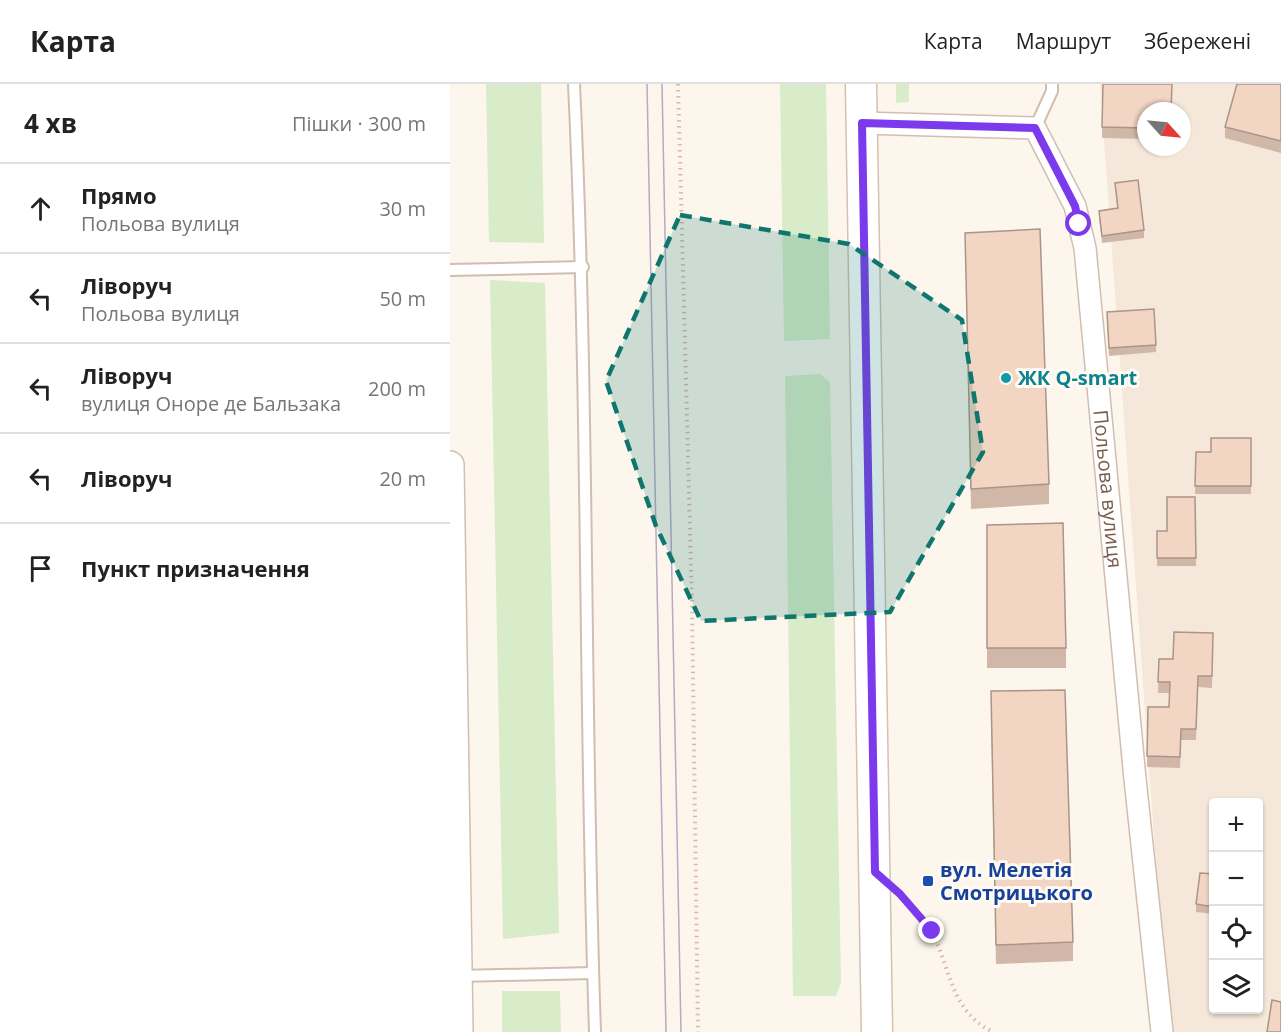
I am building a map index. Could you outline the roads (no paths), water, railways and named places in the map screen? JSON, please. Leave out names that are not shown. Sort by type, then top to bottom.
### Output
[{"type":"main road","points":[[861,84],[878,1032]]},
{"type":"street","points":[[862,123],[1035,128]]},
{"type":"street","name":"Польова вулиця","points":[[1035,128],[1075,206],[1085,248],[1134,779],[1162,1032]]},
{"type":"street","points":[[450,465],[454,915],[459,1032]]},
{"type":"lane","points":[[574,84],[583,267],[586,649],[595,1032]]},
{"type":"lane","points":[[1035,128],[1052,91],[1052,84]]},
{"type":"lane","points":[[450,270],[583,267]]},
{"type":"lane","points":[[458,976],[593,973]]},
{"type":"tram line","points":[[647,84],[666,1032]]},
{"type":"tram line","points":[[662,84],[681,1032]]},
{"type":"place","name":"ЖК Q-smart","points":[[1006,378]]},
{"type":"place","name":"вул. Мелетія Смотрицького","points":[[928,881]]}]
